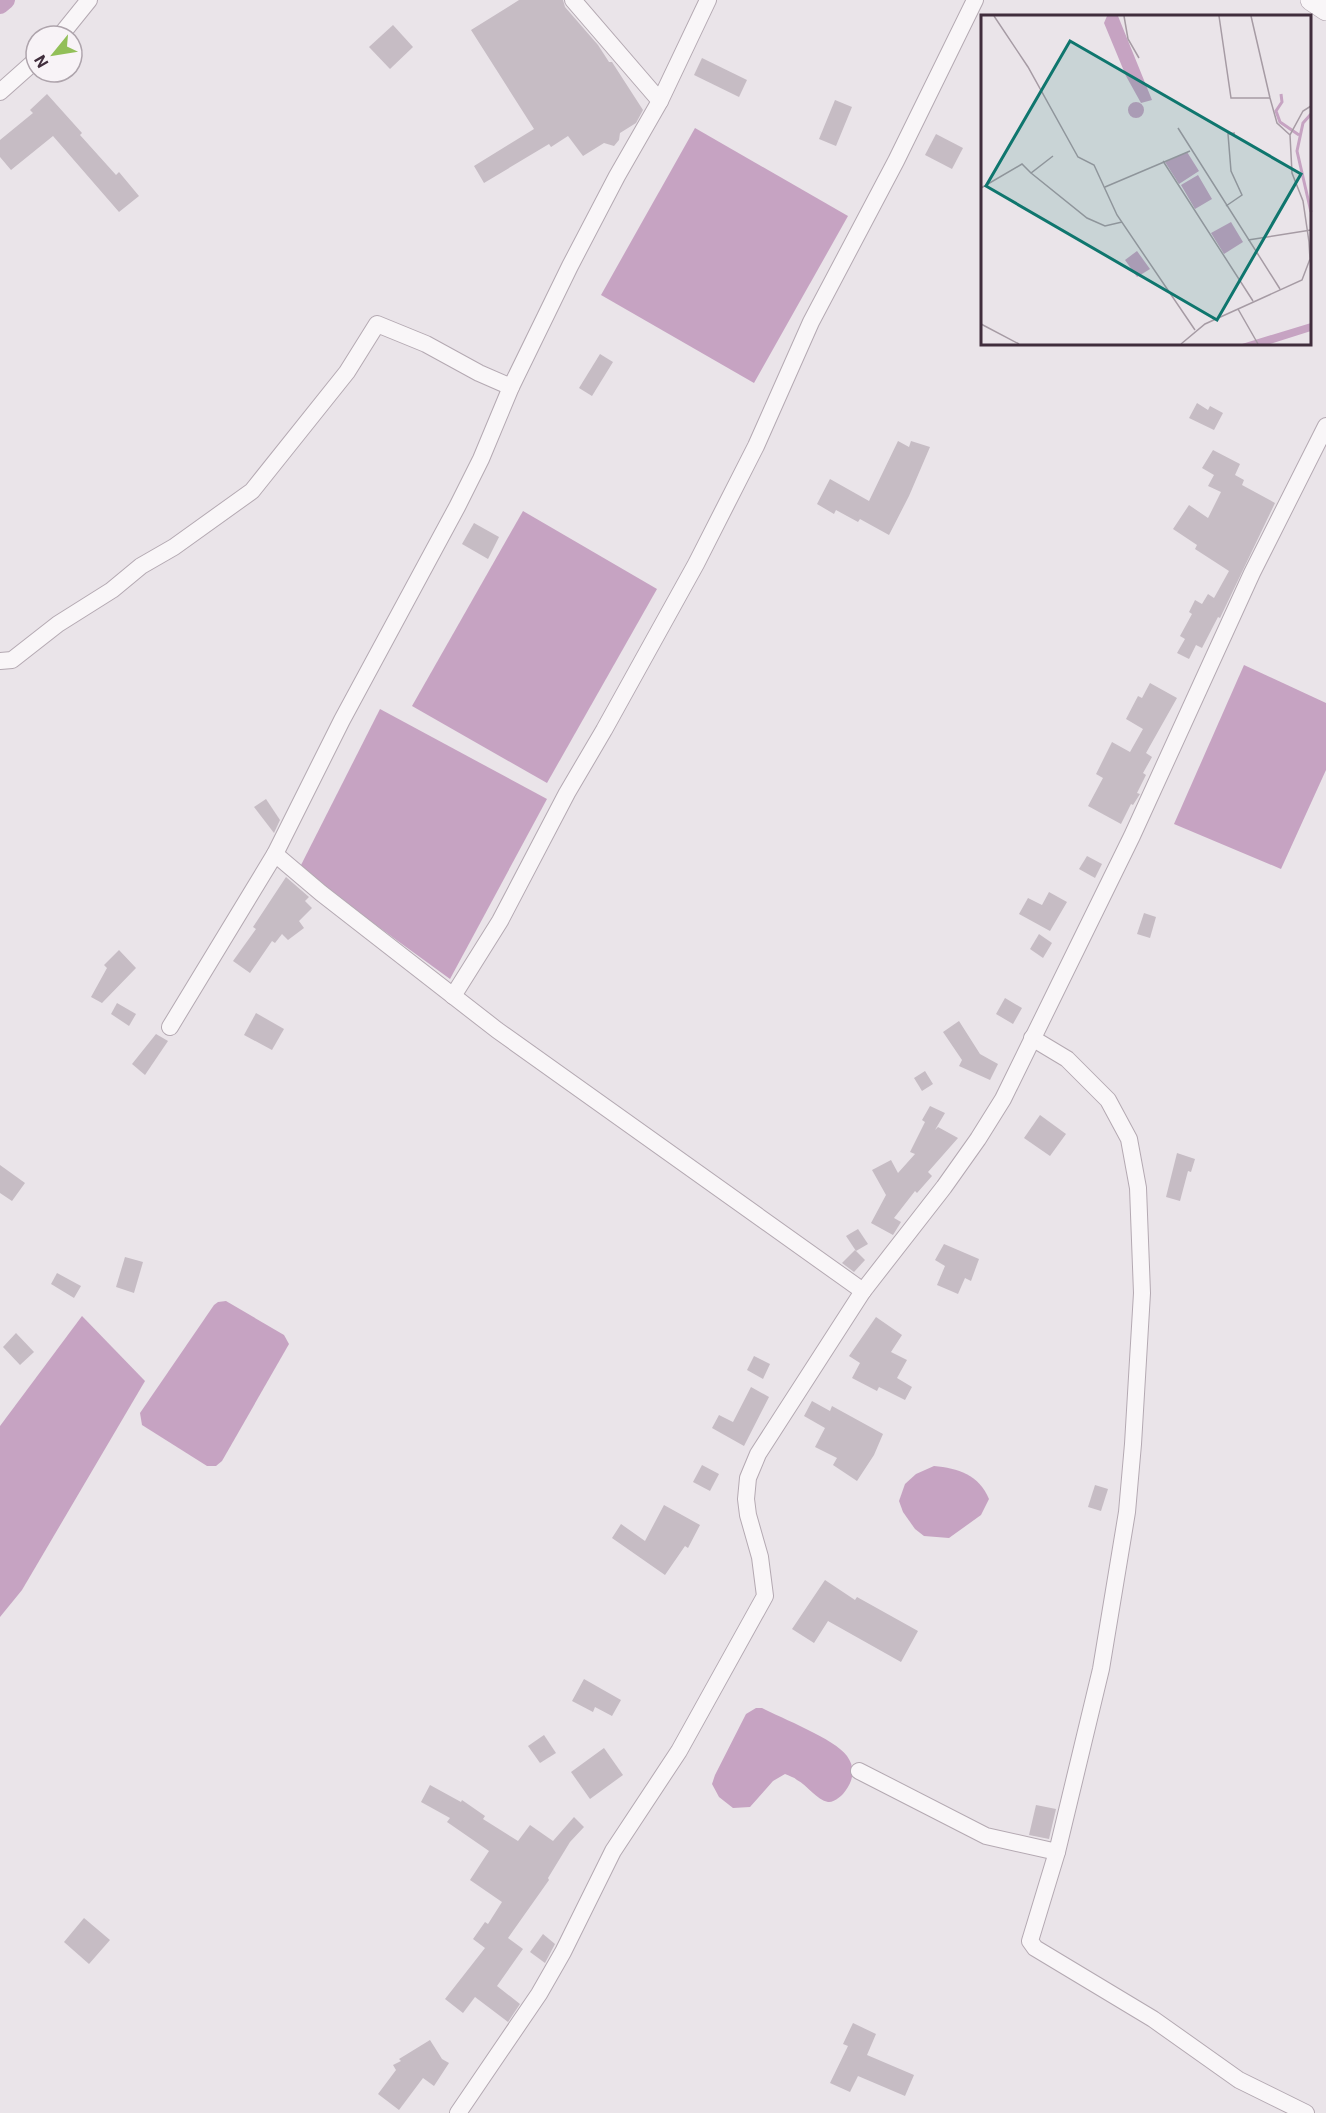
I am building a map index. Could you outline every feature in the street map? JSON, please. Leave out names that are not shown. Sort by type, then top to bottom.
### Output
[{"type":"street","points":[[70,24],[89,0]]},
{"type":"street","points":[[573,0],[660,101]]},
{"type":"street","points":[[170,1027],[275,854],[342,720],[457,507],[481,459],[511,387],[570,266],[617,176],[660,101],[708,0]]},
{"type":"street","points":[[453,996],[500,921],[567,793],[696,564],[756,446],[811,322],[897,161],[975,0]]},
{"type":"street","points":[[1311,0],[1326,10]]},
{"type":"street","points":[[0,92],[24,71]]},
{"type":"street","points":[[0,661],[12,660],[58,624],[112,590],[141,566],[174,547],[252,491],[347,372],[377,324],[426,344],[511,387]]},
{"type":"street","points":[[458,2113],[538,1994],[563,1952],[613,1851],[679,1751],[765,1596],[760,1557],[748,1515],[746,1499],[748,1478],[758,1454],[863,1291],[978,1139],[1003,1099],[1132,836],[1252,573],[1326,426]]},
{"type":"street","points":[[275,854],[321,893],[453,996],[598,1103],[863,1291]]},
{"type":"street","points":[[1032,1038],[1067,1059],[1108,1100],[1129,1139],[1138,1188],[1142,1293],[1134,1444],[1127,1512],[1101,1669],[1057,1852],[1030,1941],[1035,1948],[1153,2019],[1239,2080],[1306,2113]]},
{"type":"street","points":[[859,1771],[986,1836],[1057,1852]]},
{"type":"shaded area","points":[[695,128],[848,216],[754,383],[601,295]]},
{"type":"shaded area","points":[[523,511],[657,589],[547,783],[412,706]]},
{"type":"shaded area","points":[[1244,665],[1326,703],[1326,770],[1281,869],[1174,824]]},
{"type":"shaded area","points":[[380,709],[547,799],[450,979],[299,869]]},
{"type":"shaded area","points":[[226,1301],[284,1335],[289,1344],[222,1461],[216,1466],[207,1466],[142,1425],[140,1413],[214,1305]]},
{"type":"shaded area","points":[[82,1316],[145,1381],[22,1590],[0,1617],[0,1426]]},
{"type":"shaded area","points":[[934,1466],[967,1474],[980,1484],[989,1499],[981,1515],[949,1538],[924,1536],[915,1529],[903,1512],[899,1501],[905,1484],[916,1474]]},
{"type":"shaded area","points":[[756,1708],[762,1708],[807,1729],[841,1749],[850,1760],[852,1769],[851,1782],[843,1794],[833,1801],[824,1801],[801,1782],[785,1774],[773,1781],[750,1807],[733,1808],[719,1797],[712,1784],[715,1775],[746,1714]]},
{"type":"building","points":[[519,0],[563,0],[565,7],[598,45],[609,62],[612,62],[643,110],[636,123],[620,133],[619,140],[614,146],[604,143],[583,156],[568,136],[551,147],[549,144],[484,183],[474,166],[534,129],[471,30]]},
{"type":"building","points":[[393,25],[413,47],[390,69],[369,47]]},
{"type":"building","points":[[702,58],[747,80],[739,97],[694,75]]},
{"type":"building","points":[[47,94],[116,175],[119,172],[139,196],[119,212],[53,136],[11,170],[0,157],[0,140],[33,113],[30,110]]},
{"type":"building","points":[[835,100],[852,107],[836,146],[819,139]]},
{"type":"building","points":[[936,134],[963,148],[952,169],[925,155]]},
{"type":"building","points":[[600,354],[613,362],[592,396],[579,388]]},
{"type":"building","points":[[1197,403],[1208,410],[1210,406],[1223,413],[1214,430],[1189,418]]},
{"type":"building","points":[[898,441],[909,447],[911,441],[930,447],[889,535],[860,519],[858,522],[836,510],[834,514],[817,504],[830,479],[869,501]]},
{"type":"building","points":[[1213,450],[1240,464],[1235,475],[1244,480],[1242,485],[1275,503],[1220,618],[1218,617],[1202,648],[1196,645],[1189,659],[1177,653],[1185,639],[1180,636],[1192,614],[1189,612],[1195,600],[1202,604],[1208,594],[1214,598],[1229,571],[1195,549],[1197,545],[1173,529],[1189,505],[1208,518],[1221,492],[1208,486],[1214,475],[1202,468]]},
{"type":"building","points":[[474,523],[499,537],[488,559],[462,544]]},
{"type":"building","points":[[1150,683],[1177,698],[1146,753],[1152,757],[1143,773],[1146,775],[1137,793],[1140,794],[1133,805],[1131,804],[1121,824],[1088,806],[1103,778],[1096,774],[1112,742],[1130,752],[1143,729],[1126,719],[1138,696],[1142,698]]},
{"type":"building","points":[[266,799],[280,820],[274,833],[254,807]]},
{"type":"building","points":[[1087,856],[1102,864],[1095,878],[1079,869]]},
{"type":"building","points":[[286,877],[309,897],[305,901],[312,908],[299,921],[304,928],[288,940],[282,934],[275,943],[272,941],[250,973],[233,961],[256,929],[253,927]]},
{"type":"building","points":[[1049,892],[1067,902],[1050,931],[1019,914],[1028,898],[1042,905]]},
{"type":"building","points":[[1144,913],[1156,917],[1150,938],[1137,934]]},
{"type":"building","points":[[1039,934],[1052,943],[1043,958],[1030,949]]},
{"type":"building","points":[[119,950],[136,968],[102,1003],[91,997],[107,968],[104,965]]},
{"type":"building","points":[[1005,998],[1022,1008],[1013,1024],[996,1014]]},
{"type":"building","points":[[117,1003],[136,1014],[129,1026],[111,1014]]},
{"type":"building","points":[[256,1013],[284,1029],[272,1050],[244,1035]]},
{"type":"building","points":[[959,1021],[980,1054],[998,1064],[990,1080],[959,1066],[962,1060],[943,1032]]},
{"type":"building","points":[[156,1034],[168,1041],[145,1075],[132,1064]]},
{"type":"building","points":[[925,1071],[933,1084],[922,1091],[914,1078]]},
{"type":"building","points":[[930,1106],[945,1113],[935,1130],[938,1127],[958,1138],[928,1172],[932,1176],[917,1193],[915,1191],[894,1218],[901,1222],[893,1235],[871,1223],[886,1195],[872,1170],[891,1160],[898,1173],[915,1154],[910,1152]]},
{"type":"building","points":[[1040,1115],[1066,1134],[1050,1156],[1024,1138]]},
{"type":"building","points":[[1177,1153],[1195,1159],[1191,1172],[1188,1171],[1180,1201],[1166,1197]]},
{"type":"building","points":[[0,1165],[25,1183],[12,1201],[0,1193]]},
{"type":"building","points":[[858,1229],[868,1244],[856,1251],[846,1236]]},
{"type":"building","points":[[944,1244],[979,1259],[971,1281],[965,1278],[958,1294],[937,1285],[945,1266],[935,1260]]},
{"type":"building","points":[[855,1250],[865,1260],[854,1272],[842,1263]]},
{"type":"building","points":[[125,1257],[143,1262],[134,1293],[116,1287]]},
{"type":"building","points":[[57,1273],[81,1286],[74,1298],[51,1284]]},
{"type":"building","points":[[876,1317],[902,1335],[891,1352],[907,1360],[897,1378],[912,1387],[905,1400],[879,1387],[877,1391],[852,1378],[860,1363],[849,1356]]},
{"type":"building","points":[[16,1333],[34,1352],[20,1365],[3,1347]]},
{"type":"building","points":[[754,1356],[770,1364],[763,1379],[747,1370]]},
{"type":"building","points":[[751,1387],[769,1397],[744,1446],[712,1428],[719,1415],[733,1422]]},
{"type":"building","points":[[812,1401],[830,1411],[832,1406],[883,1434],[874,1455],[857,1481],[833,1465],[837,1458],[815,1447],[825,1428],[804,1416]]},
{"type":"building","points":[[702,1465],[719,1474],[710,1491],[693,1482]]},
{"type":"building","points":[[1095,1485],[1108,1489],[1101,1511],[1088,1507]]},
{"type":"building","points":[[664,1505],[700,1525],[688,1548],[685,1546],[665,1575],[612,1538],[621,1524],[645,1541]]},
{"type":"building","points":[[825,1580],[855,1600],[857,1597],[918,1631],[901,1662],[828,1621],[814,1643],[792,1629]]},
{"type":"building","points":[[584,1679],[621,1700],[612,1716],[595,1707],[593,1712],[572,1701]]},
{"type":"building","points":[[544,1735],[556,1753],[540,1763],[528,1746]]},
{"type":"building","points":[[604,1748],[623,1775],[590,1799],[571,1772]]},
{"type":"building","points":[[430,1785],[461,1802],[462,1800],[485,1816],[483,1819],[518,1841],[530,1825],[553,1841],[574,1817],[584,1827],[570,1842],[548,1878],[549,1880],[508,1938],[523,1949],[497,1986],[520,2004],[508,2022],[475,1997],[463,2013],[445,1999],[485,1948],[473,1939],[485,1922],[488,1924],[502,1902],[470,1880],[489,1851],[447,1822],[450,1818],[421,1802]]},
{"type":"building","points":[[1036,1805],[1056,1809],[1049,1839],[1029,1835]]},
{"type":"building","points":[[84,1918],[110,1940],[89,1964],[64,1942]]},
{"type":"building","points":[[543,1934],[555,1944],[545,1963],[530,1952]]},
{"type":"building","points":[[853,2023],[876,2034],[867,2055],[914,2075],[905,2096],[858,2076],[850,2092],[830,2083],[848,2046],[843,2044]]},
{"type":"building","points":[[430,2040],[442,2059],[449,2063],[434,2086],[423,2078],[399,2110],[378,2094],[396,2070],[393,2065]]},
{"type":"waterway","points":[[0,5],[6,0]]}]
